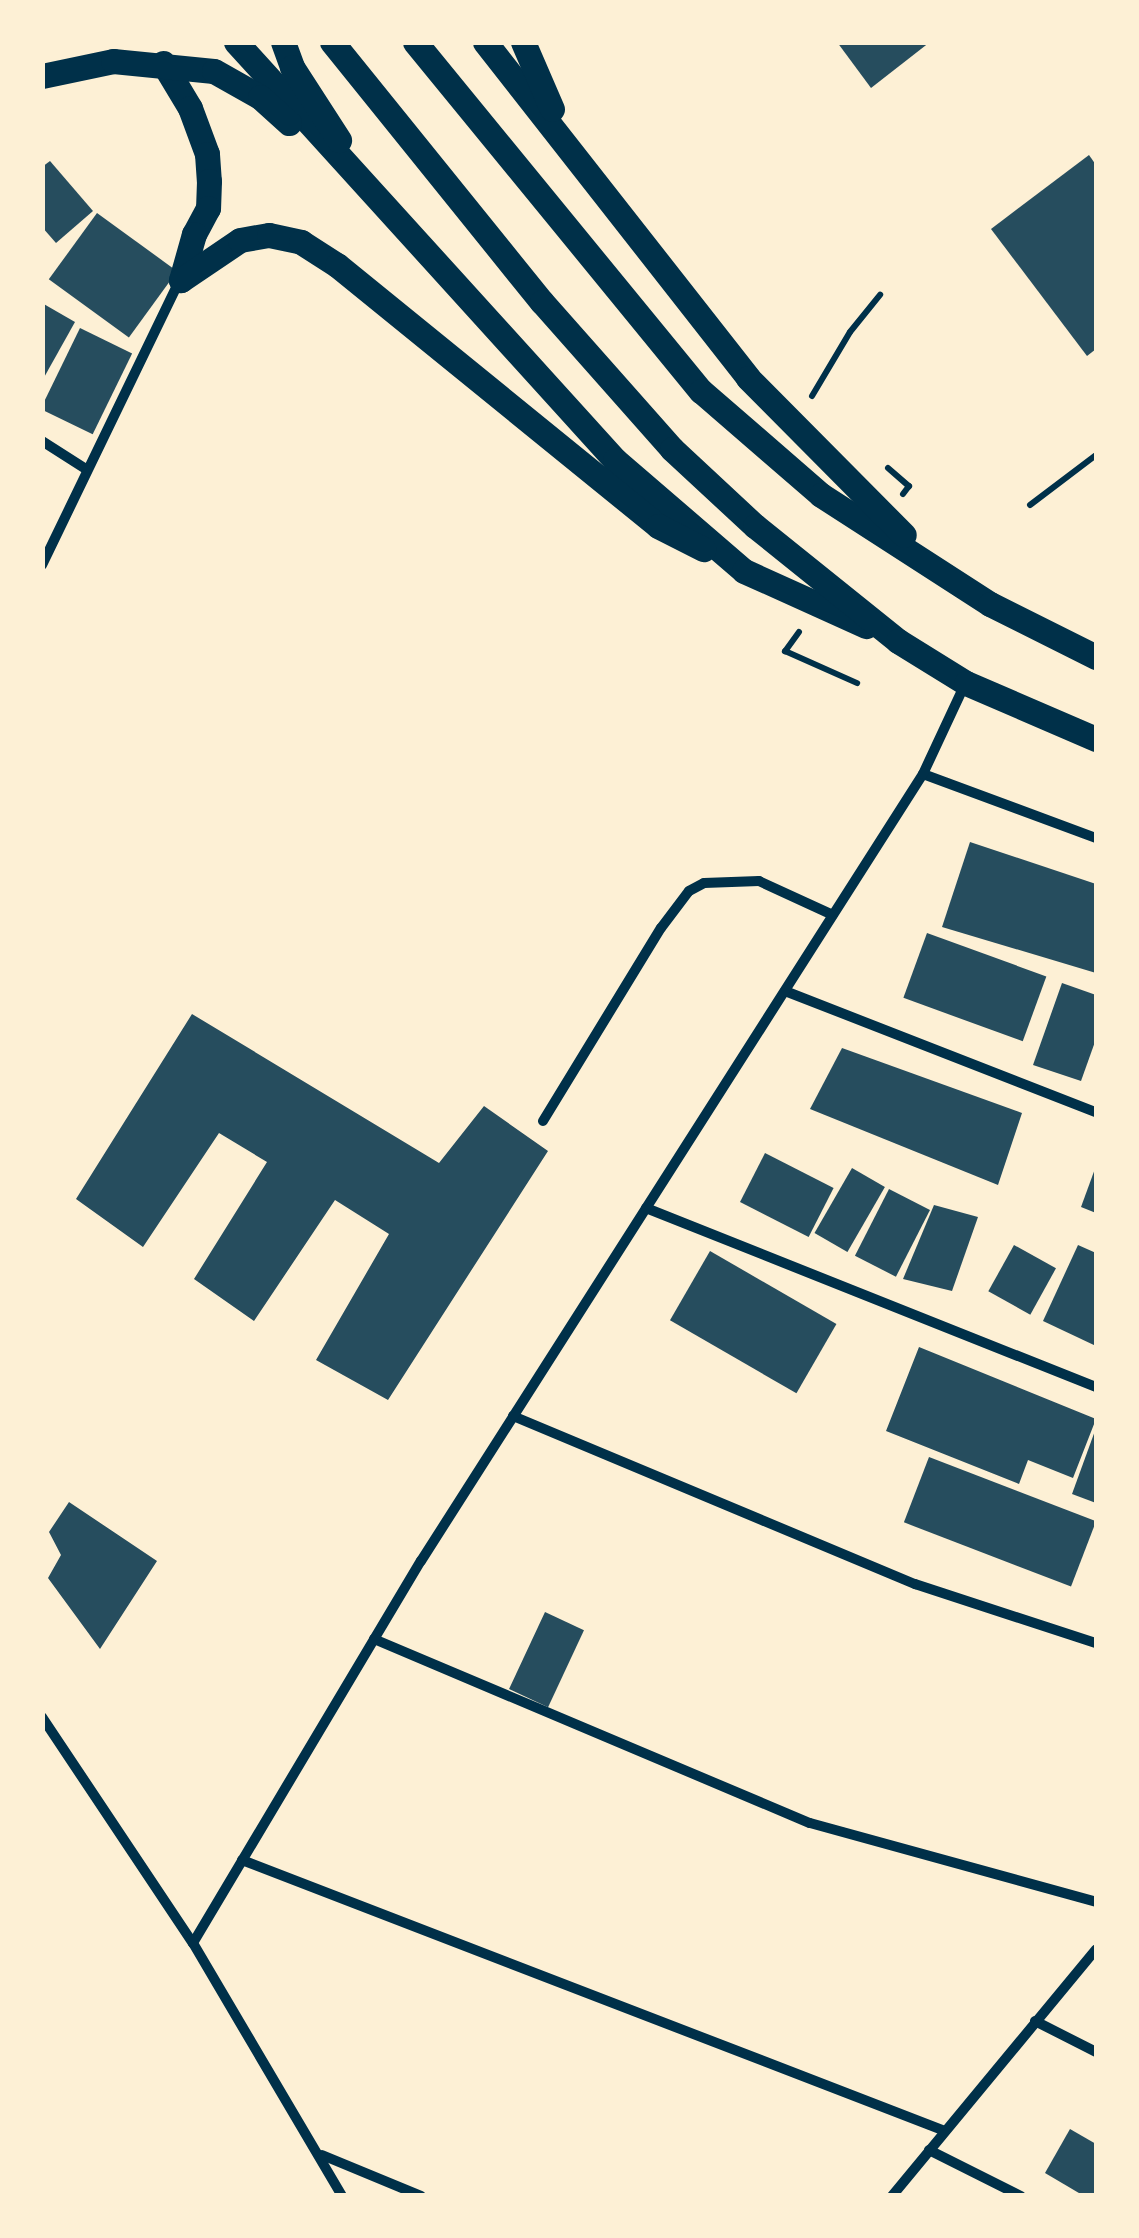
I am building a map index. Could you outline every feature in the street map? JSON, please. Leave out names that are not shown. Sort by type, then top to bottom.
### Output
[{"type":"main road","points":[[236,42],[615,460],[744,572]]},
{"type":"main road","points":[[283,42],[292,67],[379,203]]},
{"type":"main road","points":[[332,42],[542,302],[672,449],[755,526],[898,641],[966,684],[1096,739]]},
{"type":"main road","points":[[415,42],[701,391],[821,494],[990,604],[1096,657]]},
{"type":"main road","points":[[485,42],[748,378],[909,540],[990,604]]},
{"type":"main road","points":[[523,42],[538,85],[606,199]]},
{"type":"main road","points":[[42,76],[112,61],[214,71],[260,97],[379,203]]},
{"type":"main road","points":[[163,63],[190,108],[207,154],[208,208],[194,234],[181,280]]},
{"type":"main road","points":[[181,280],[240,240],[269,235],[301,242],[336,265],[658,526],[744,572],[898,641]]},
{"type":"street","points":[[42,565],[181,280]]},
{"type":"street","points":[[42,441],[86,469]]},
{"type":"street","points":[[192,1943],[374,1639],[923,774],[966,684]]},
{"type":"street","points":[[923,774],[1096,838]]},
{"type":"street","points":[[543,1121],[661,928],[689,891],[704,883],[759,882],[833,915]]},
{"type":"street","points":[[784,991],[1096,1112]]},
{"type":"street","points":[[646,1208],[1096,1388]]},
{"type":"street","points":[[514,1416],[914,1584],[1096,1643]]},
{"type":"street","points":[[374,1639],[810,1823],[1096,1902]]},
{"type":"street","points":[[42,1717],[192,1943],[321,2154],[342,2196]]},
{"type":"street","points":[[242,1860],[945,2131]]},
{"type":"street","points":[[892,2196],[1096,1948]]},
{"type":"street","points":[[1035,2021],[1096,2052]]},
{"type":"street","points":[[929,2150],[1021,2196]]},
{"type":"street","points":[[321,2154],[421,2196]]},
{"type":"path","points":[[815,405],[810,400],[820,382],[850,332],[880,295]]},
{"type":"path","points":[[1030,505],[1096,455]]},
{"type":"path","points":[[882,463],[909,486]]},
{"type":"path","points":[[784,652],[857,684]]},
{"type":"building","points":[[837,42],[930,42],[871,88]]},
{"type":"building","points":[[1089,155],[1096,165],[1096,349],[1087,356],[991,229]]},
{"type":"building","points":[[50,161],[93,211],[56,243],[42,227],[42,167]]},
{"type":"building","points":[[97,213],[177,271],[129,338],[49,279]]},
{"type":"building","points":[[42,303],[75,322],[42,381]]},
{"type":"building","points":[[80,328],[132,353],[93,434],[42,410]]},
{"type":"building","points":[[970,842],[1096,884],[1096,973],[942,927]]},
{"type":"building","points":[[927,933],[1046,976],[1023,1041],[903,998]]},
{"type":"building","points":[[1062,983],[1096,995],[1096,1039],[1081,1081],[1033,1065]]},
{"type":"building","points":[[192,1014],[439,1163],[484,1106],[548,1151],[388,1400],[316,1360],[389,1234],[335,1200],[254,1321],[194,1279],[267,1162],[219,1133],[143,1247],[76,1199]]},
{"type":"building","points":[[842,1048],[1022,1113],[998,1185],[810,1109]]},
{"type":"building","points":[[765,1153],[834,1188],[809,1237],[740,1202]]},
{"type":"building","points":[[1096,1166],[1096,1213],[1081,1207]]},
{"type":"building","points":[[852,1168],[885,1187],[847,1252],[814,1233]]},
{"type":"building","points":[[889,1189],[930,1210],[896,1277],[855,1256]]},
{"type":"building","points":[[934,1205],[978,1217],[952,1291],[903,1279]]},
{"type":"building","points":[[1014,1245],[1056,1268],[1030,1315],[988,1291]]},
{"type":"building","points":[[1078,1245],[1096,1253],[1096,1346],[1043,1321]]},
{"type":"building","points":[[710,1251],[836,1324],[796,1393],[670,1320]]},
{"type":"building","points":[[919,1347],[1096,1419],[1073,1478],[1028,1460],[1019,1484],[886,1431]]},
{"type":"building","points":[[1096,1428],[1096,1503],[1072,1494]]},
{"type":"building","points":[[929,1457],[1096,1521],[1071,1586],[904,1522]]},
{"type":"building","points":[[69,1502],[157,1561],[100,1649],[48,1578],[61,1555],[49,1532]]},
{"type":"building","points":[[545,1612],[584,1630],[548,1707],[509,1689]]},
{"type":"building","points":[[1070,2129],[1096,2144],[1096,2196],[1084,2196],[1045,2173]]}]
